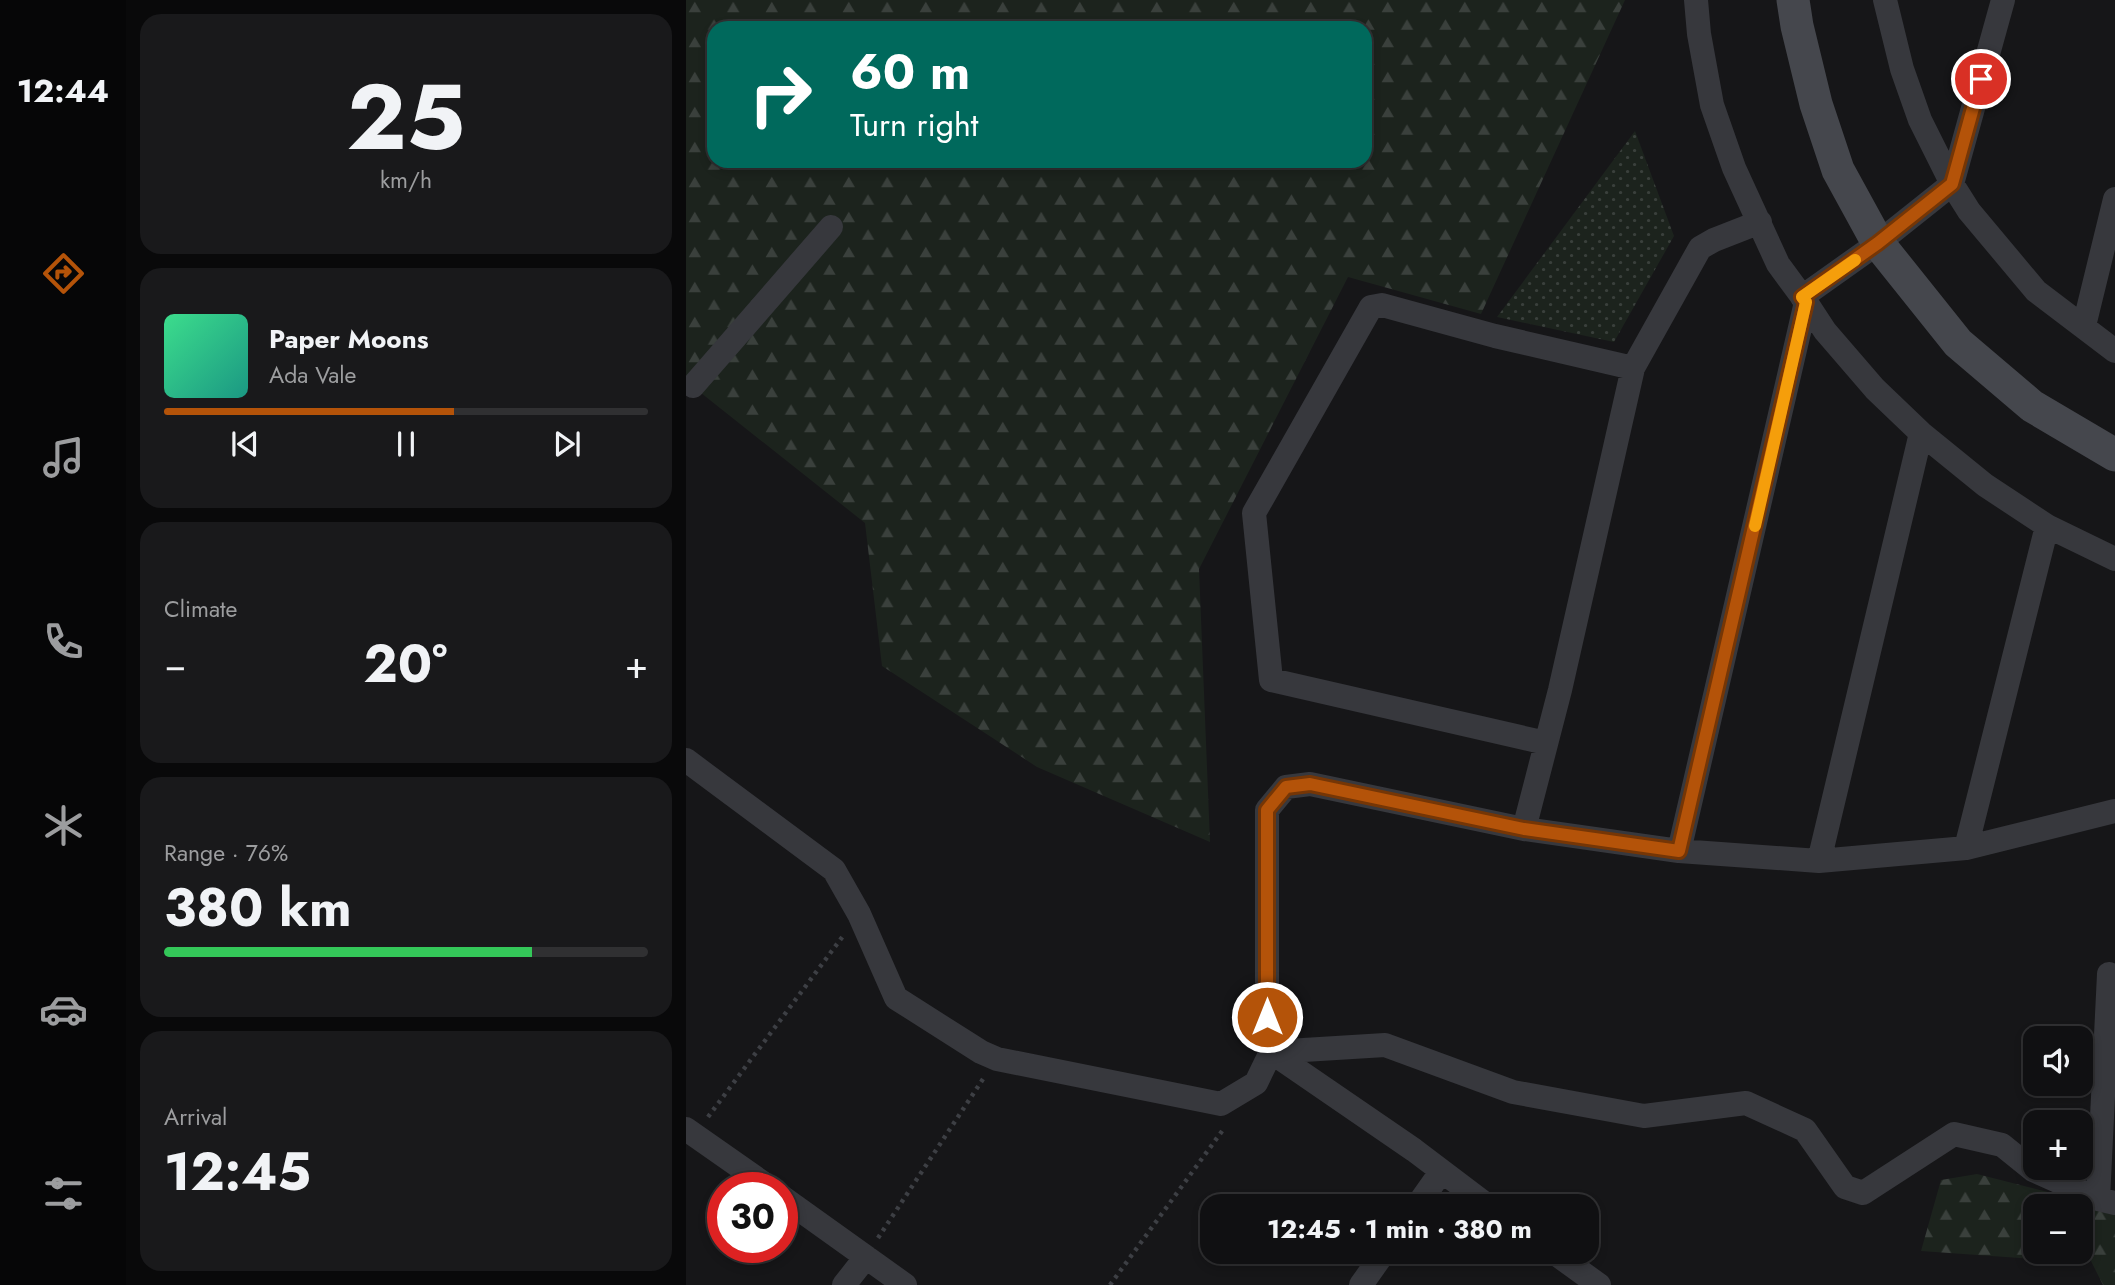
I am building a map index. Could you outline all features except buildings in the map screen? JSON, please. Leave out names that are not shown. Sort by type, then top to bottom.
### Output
[{"type":"street","points":[[1696,0],[1699,34],[1712,105],[1734,168],[1778,264],[1833,341],[1875,389],[1921,433],[1986,485],[2048,526],[2115,559]]},
{"type":"street","points":[[1793,0],[1816,104],[1838,170],[1878,243],[1958,343],[2032,406],[2115,455]]},
{"type":"street","points":[[1885,0],[1902,69],[1915,107],[1952,184],[1977,222],[2036,291],[2115,351]]},
{"type":"street","points":[[1679,851],[1804,299],[1952,184],[2003,0]]},
{"type":"street","points":[[2084,326],[2115,199]]},
{"type":"street","points":[[1524,829],[1633,368],[1700,248],[1759,222]]},
{"type":"street","points":[[688,387],[831,227]]},
{"type":"street","points":[[1546,743],[1271,680],[1254,513],[1371,307],[1382,305],[1495,336],[1633,368]]},
{"type":"street","points":[[1819,862],[1921,433]]},
{"type":"street","points":[[1966,848],[2048,526]]},
{"type":"street","points":[[686,760],[834,870],[859,914],[896,998],[981,1052],[997,1059],[1221,1104],[1256,1083],[1271,1052],[1267,1017],[1267,810],[1286,787],[1310,784],[1524,829],[1679,851],[1819,862],[1966,848],[2115,811]]},
{"type":"street","points":[[1271,1052],[1385,1045],[1513,1092],[1644,1116],[1746,1104],[1805,1130],[1844,1187],[1863,1192],[1954,1134],[2002,1145],[2033,1170],[2106,1201],[2109,974]]},
{"type":"street","points":[[1271,1052],[1414,1150],[1471,1194]]},
{"type":"street","points":[[689,1137],[745,1172]]},
{"type":"street","points":[[1425,1194],[1441,1172]]},
{"type":"street","points":[[798,1208],[905,1285]]},
{"type":"street","points":[[844,1285],[866,1257]]},
{"type":"street","points":[[1361,1285],[1376,1264]]},
{"type":"street","points":[[1570,1264],[1599,1285]]},
{"type":"path","points":[[689,1137],[859,914]]},
{"type":"path","points":[[866,1257],[997,1059]]},
{"type":"path","points":[[1110,1285],[1256,1083]]},
{"type":"green space","points":[[686,0],[1625,0],[1481,314],[1348,277],[1199,569],[1210,842],[1037,767],[882,666],[865,523],[686,381]]},
{"type":"green space","points":[[1635,131],[1674,236],[1614,342],[1497,317]]},
{"type":"green space","points":[[1977,1174],[2056,1194],[2023,1194],[2023,1258],[1921,1251],[1941,1180]]},
{"type":"green space","points":[[2093,1203],[2115,1209],[2115,1285],[2103,1285],[2092,1264]]},
{"type":"slow traffic","points":[[1755,526],[1806,302],[1802,297],[1855,260]]},
{"type":"route","points":[[1267,1017],[1267,810],[1286,787],[1310,784],[1524,829],[1679,851],[1806,302],[1802,297],[1878,243],[1952,184],[1981,79]]}]
